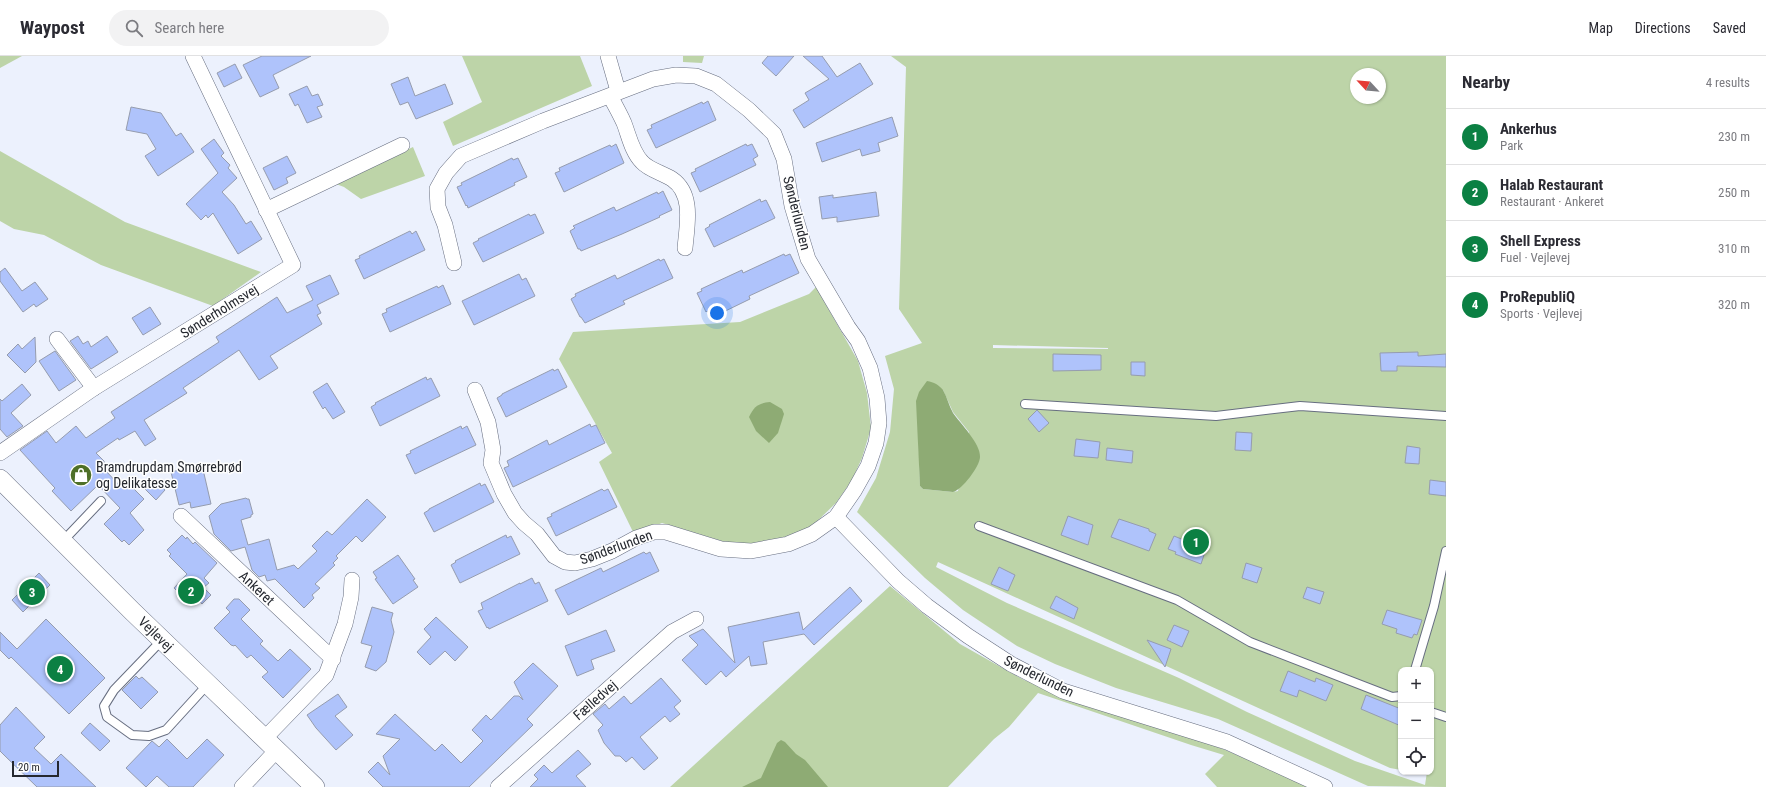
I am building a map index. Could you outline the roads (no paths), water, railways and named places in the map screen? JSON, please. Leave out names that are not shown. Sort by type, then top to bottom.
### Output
[{"type":"street","name":"Sønderholmsvej","points":[[0,453],[94,388],[293,265],[193,56]]},
{"type":"street","points":[[608,56],[614,94],[635,152],[643,163],[673,180],[683,190],[687,204],[688,218],[685,248]]},
{"type":"street","name":"Sønderlunden","points":[[454,263],[445,225],[438,207],[437,189],[446,172],[461,156],[543,121],[664,76],[686,74],[696,76],[716,84],[749,110],[774,134],[784,159],[792,206],[808,259],[848,327],[858,341],[870,368],[877,398],[880,422],[876,443],[868,466],[854,491],[836,517],[812,534],[788,544],[751,551],[721,549],[666,532],[654,532],[636,538],[612,551],[592,559],[575,563],[565,562],[554,556],[537,534],[515,513],[504,494],[491,463],[493,450],[488,422],[475,390]]},
{"type":"street","points":[[266,210],[402,145]]},
{"type":"street","points":[[57,339],[94,388]]},
{"type":"street","name":"Vejlevej","points":[[0,479],[162,640],[315,787]]},
{"type":"street","name":"Ankeret","points":[[181,516],[333,659]]},
{"type":"street","name":"Sønderlunden","points":[[836,517],[898,581],[927,606],[1010,664],[1063,691],[1227,742],[1325,787]]},
{"type":"street","points":[[242,787],[271,744],[326,675],[339,644],[351,597],[352,580]]},
{"type":"street","name":"Fælledvej","points":[[498,787],[672,632],[696,619]]},
{"type":"lane","points":[[1025,404],[1216,416],[1300,406],[1446,416]]},
{"type":"lane","points":[[63,541],[101,501]]},
{"type":"lane","points":[[978,526],[1177,600],[1250,642],[1392,697],[1398,696]]},
{"type":"lane","points":[[1416,667],[1434,606],[1446,551]]},
{"type":"lane","points":[[162,640],[114,690],[104,706],[107,717],[132,734],[149,736],[166,730],[208,684]]},
{"type":"lane","points":[[1434,713],[1446,717]]},
{"type":"place","name":"Bramdrupdam Smørrebrød og Delikatesse","points":[[81,475]]},
{"type":"place","name":"Ankerhus","points":[[1196,542]]},
{"type":"place","name":"Halab Restaurant","points":[[191,591]]},
{"type":"place","name":"Shell Express","points":[[32,592]]},
{"type":"place","name":"ProRepubliQ","points":[[60,669]]}]
